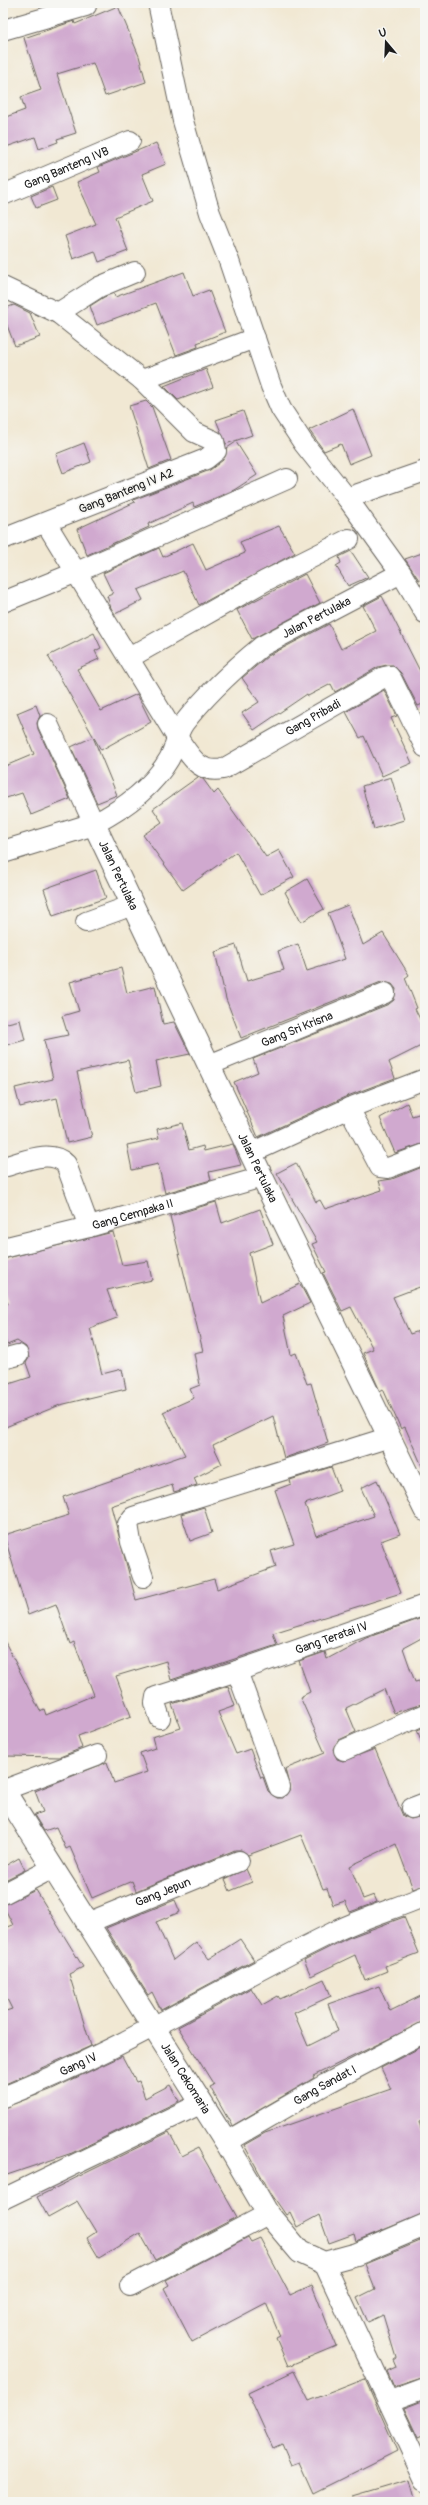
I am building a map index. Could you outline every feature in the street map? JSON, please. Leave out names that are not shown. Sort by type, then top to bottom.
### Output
[{"type":"street","points":[[158,3],[183,121],[210,213],[281,409],[304,444],[348,498],[401,573],[425,613]]},
{"type":"street","points":[[3,30],[86,6]]},
{"type":"street","name":"Gang Banteng IVB","points":[[3,195],[130,141]]},
{"type":"street","points":[[58,313],[100,287],[135,272]]},
{"type":"street","points":[[3,287],[58,313],[142,380],[255,338]]},
{"type":"street","name":"Gang Banteng IV A2","points":[[3,539],[212,456],[216,451],[214,441],[194,432],[142,380]]},
{"type":"street","points":[[348,498],[425,471]]},
{"type":"street","points":[[3,602],[77,572],[288,479]]},
{"type":"street","points":[[46,523],[176,736]]},
{"type":"street","points":[[129,658],[258,584],[349,540]]},
{"type":"street","name":"Jalan Pertulaka","points":[[3,852],[94,824],[127,803],[155,778],[170,758],[176,736],[184,722],[262,646],[401,573]]},
{"type":"street","name":"Gang Pribadi","points":[[176,736],[197,764],[212,771],[223,769],[380,678],[389,676],[425,747]]},
{"type":"street","points":[[48,724],[94,824]]},
{"type":"street","name":"Jalan Pertulaka","points":[[94,824],[262,1177],[425,1510]]},
{"type":"street","points":[[86,922],[133,905]]},
{"type":"street","name":"Gang Sri Krisna","points":[[210,1065],[385,993]]},
{"type":"street","points":[[251,1153],[349,1108],[425,1079]]},
{"type":"street","points":[[349,1108],[380,1167],[388,1168],[425,1154]]},
{"type":"street","points":[[3,1167],[44,1156],[59,1157],[66,1164],[89,1227]]},
{"type":"street","name":"Gang Cempaka II","points":[[3,1248],[89,1227],[262,1177]]},
{"type":"street","points":[[143,1577],[130,1536],[128,1524],[133,1517],[390,1437]]},
{"type":"street","name":"Gang Teratai IV","points":[[160,1718],[155,1703],[156,1697],[425,1605]]},
{"type":"street","points":[[237,1670],[279,1787]]},
{"type":"street","points":[[344,1750],[425,1714]]},
{"type":"street","points":[[4,1790],[97,1755]]},
{"type":"street","name":"Jalan Cekomaria","points":[[4,1790],[153,2028],[202,2103],[268,2214],[300,2252],[324,2263]]},
{"type":"street","name":"Gang Jepun","points":[[87,1923],[239,1861]]},
{"type":"street","points":[[3,1894],[53,1868]]},
{"type":"street","name":"Gang IV","points":[[3,2097],[33,2086],[153,2028],[335,1932],[425,1896]]},
{"type":"street","name":"Gang Sandat I","points":[[226,2142],[326,2084],[425,2032]]},
{"type":"street","points":[[3,2199],[202,2103]]},
{"type":"street","points":[[130,2286],[268,2214]]},
{"type":"street","points":[[425,2225],[357,2254],[324,2263],[390,2401],[425,2480]]},
{"type":"street","points":[[390,2401],[425,2388]]},
{"type":"building","points":[[118,6],[139,56],[146,82],[105,96],[93,63],[57,74],[76,133],[57,139],[58,142],[39,149],[35,137],[3,148],[3,118],[25,110],[21,97],[41,90],[24,38],[74,21],[75,24]]},
{"type":"building","points":[[156,143],[166,164],[142,174],[153,201],[115,217],[128,251],[99,262],[95,251],[73,259],[65,236],[96,224],[77,182],[100,172],[98,167]]},
{"type":"building","points":[[52,187],[57,200],[36,208],[31,196]]},
{"type":"building","points":[[184,272],[193,296],[209,290],[225,332],[197,343],[198,347],[176,355],[156,303],[97,325],[90,306],[104,297],[114,293],[115,297]]},
{"type":"building","points":[[14,305],[30,313],[40,337],[15,346],[3,315],[3,309]]},
{"type":"building","points":[[206,369],[213,387],[178,400],[164,386]]},
{"type":"building","points":[[146,401],[152,407],[171,460],[149,469],[129,406]]},
{"type":"building","points":[[353,409],[371,455],[349,464],[341,444],[324,451],[309,430]]},
{"type":"building","points":[[243,411],[252,435],[226,444],[216,420]]},
{"type":"building","points":[[236,442],[257,475],[234,490],[194,507],[193,503],[148,524],[149,527],[87,555],[77,529],[135,502],[133,500],[210,470],[223,460],[227,448]]},
{"type":"building","points":[[84,443],[91,462],[63,473],[56,454]]},
{"type":"building","points":[[279,526],[295,553],[199,605],[183,571],[138,590],[143,600],[115,614],[111,608],[107,596],[113,594],[103,573],[159,548],[163,557],[193,543],[206,570],[245,553],[240,542]]},
{"type":"building","points":[[351,551],[368,577],[348,586],[336,566],[341,563],[339,557]]},
{"type":"building","points":[[425,552],[425,578],[419,580],[405,559]]},
{"type":"building","points":[[305,574],[320,603],[252,639],[237,610]]},
{"type":"building","points":[[382,596],[425,681],[425,703],[418,706],[401,673],[393,665],[387,665],[378,667],[335,692],[331,684],[308,696],[307,694],[254,730],[242,713],[259,702],[242,678],[268,656],[329,624],[341,649],[376,631],[363,606]]},
{"type":"building","points":[[94,633],[101,648],[95,651],[99,659],[77,669],[101,711],[137,694],[151,722],[101,750],[48,656]]},
{"type":"building","points":[[384,690],[397,716],[391,718],[412,763],[382,776],[364,736],[360,738],[346,712]]},
{"type":"building","points":[[36,705],[40,716],[37,723],[38,729],[70,799],[31,815],[22,793],[3,799],[3,767],[34,754],[17,713]]},
{"type":"building","points":[[93,737],[117,795],[97,803],[71,747]]},
{"type":"building","points":[[198,777],[203,779],[214,794],[218,790],[266,857],[279,850],[294,877],[260,895],[236,852],[183,890],[143,835],[162,822],[153,809]]},
{"type":"building","points":[[391,777],[404,820],[374,829],[362,786]]},
{"type":"building","points":[[96,870],[106,898],[53,916],[44,889]]},
{"type":"building","points":[[307,879],[324,909],[301,922],[285,892]]},
{"type":"building","points":[[348,905],[363,945],[383,933],[409,975],[405,978],[417,1008],[415,1009],[425,1029],[425,1044],[389,1062],[395,1078],[345,1097],[258,1137],[234,1082],[258,1072],[253,1059],[389,1004],[394,1000],[396,989],[392,984],[381,982],[241,1038],[226,999],[215,952],[236,945],[247,981],[284,970],[278,951],[298,944],[307,971],[345,959],[328,913]]},
{"type":"building","points":[[121,968],[127,993],[155,986],[163,1024],[174,1022],[190,1054],[156,1061],[161,1086],[136,1092],[128,1060],[77,1072],[92,1137],[67,1143],[57,1098],[20,1107],[15,1088],[53,1079],[44,1040],[68,1035],[62,1016],[79,1011],[70,982]]},
{"type":"building","points":[[20,1020],[25,1040],[3,1046],[3,1024]]},
{"type":"building","points":[[407,1103],[412,1116],[425,1112],[425,1143],[395,1153],[380,1118]]},
{"type":"building","points":[[182,1123],[189,1150],[203,1146],[204,1151],[233,1144],[241,1165],[209,1172],[211,1180],[165,1193],[158,1164],[132,1170],[127,1145],[159,1138],[157,1129]]},
{"type":"building","points":[[296,1163],[316,1202],[320,1200],[325,1209],[382,1190],[379,1181],[392,1179],[425,1166],[425,1285],[393,1297],[410,1334],[425,1329],[425,1473],[405,1427],[401,1429],[383,1389],[380,1391],[363,1353],[373,1349],[351,1307],[342,1311],[323,1273],[326,1272],[312,1244],[317,1242],[277,1173]]},
{"type":"building","points":[[216,1202],[222,1223],[260,1209],[273,1244],[249,1253],[260,1303],[300,1284],[310,1303],[283,1316],[291,1355],[296,1353],[307,1384],[311,1383],[328,1443],[284,1458],[273,1416],[213,1445],[222,1464],[194,1478],[197,1485],[174,1492],[172,1485],[111,1506],[136,1600],[214,1579],[217,1589],[276,1567],[271,1551],[294,1544],[275,1490],[291,1484],[290,1480],[331,1467],[340,1491],[305,1504],[316,1536],[374,1516],[361,1488],[377,1480],[400,1534],[381,1541],[401,1593],[273,1633],[277,1645],[171,1680],[166,1661],[116,1676],[131,1716],[78,1736],[82,1748],[60,1757],[5,1756],[6,1742],[3,1743],[3,1638],[40,1711],[44,1709],[46,1715],[94,1695],[74,1642],[70,1644],[56,1604],[28,1615],[4,1535],[69,1515],[63,1497],[185,1455],[163,1412],[194,1398],[190,1389],[200,1385],[194,1353],[203,1351],[170,1216]]},
{"type":"building","points":[[113,1232],[122,1265],[148,1261],[152,1280],[107,1290],[117,1318],[90,1328],[102,1374],[122,1369],[126,1389],[60,1405],[3,1428],[3,1386],[31,1377],[26,1363],[29,1358],[26,1347],[17,1341],[7,1345],[3,1334],[3,1305],[8,1304],[3,1289],[3,1259]]},
{"type":"building","points":[[204,1507],[212,1533],[190,1541],[181,1514]]},
{"type":"building","points":[[422,1618],[425,1624],[425,1636],[403,1648],[415,1682],[419,1681],[425,1694],[425,1703],[394,1713],[384,1689],[346,1708],[356,1732],[339,1740],[333,1749],[337,1759],[343,1761],[375,1749],[403,1816],[411,1819],[425,1815],[425,1885],[413,1889],[396,1844],[350,1866],[363,1899],[374,1895],[377,1902],[350,1912],[345,1901],[333,1905],[327,1888],[323,1889],[301,1835],[248,1855],[241,1850],[235,1850],[136,1891],[132,1881],[92,1898],[70,1847],[66,1849],[56,1827],[44,1831],[34,1815],[43,1812],[35,1791],[107,1762],[114,1783],[147,1772],[140,1753],[155,1748],[152,1737],[181,1728],[172,1704],[228,1686],[235,1706],[218,1712],[236,1754],[250,1749],[261,1778],[263,1777],[268,1791],[277,1798],[283,1798],[290,1789],[285,1769],[325,1753],[300,1697],[310,1692],[299,1661],[325,1652],[327,1659],[366,1638]]},
{"type":"building","points":[[425,1727],[425,1750],[417,1730]]},
{"type":"building","points":[[19,1858],[25,1870],[3,1881],[3,1867]]},
{"type":"building","points":[[246,1869],[252,1882],[230,1891],[225,1879]]},
{"type":"building","points":[[36,1890],[83,1967],[69,1974],[91,2046],[3,2085],[3,2012],[12,2009],[3,1991],[3,1929],[13,1925],[3,1905]]},
{"type":"building","points":[[175,1900],[180,1912],[156,1922],[173,1960],[196,1942],[209,1959],[240,1939],[254,1960],[161,2010],[152,1992],[148,1995],[106,1928]]},
{"type":"building","points":[[404,1917],[419,1953],[385,1966],[387,1971],[365,1980],[355,1955],[311,1976],[304,1960],[348,1938]]},
{"type":"building","points":[[324,1979],[331,1996],[294,2013],[308,2046],[338,2031],[328,2004],[379,1986],[390,2011],[425,1994],[425,2021],[313,2076],[314,2078],[232,2126],[210,2087],[214,2085],[178,2027],[251,1988],[262,2005],[278,1996],[280,1999]]},
{"type":"building","points":[[423,2046],[425,2051],[425,2119],[419,2121],[425,2144],[425,2213],[356,2241],[354,2234],[329,2243],[319,2215],[297,2227],[290,2212],[286,2215],[270,2192],[244,2145],[265,2133],[391,2089],[381,2068]]},
{"type":"building","points":[[122,2056],[136,2082],[139,2081],[145,2098],[170,2085],[179,2101],[72,2153],[7,2175],[3,2162],[3,2108],[50,2090]]},
{"type":"building","points":[[169,2132],[182,2156],[198,2148],[237,2217],[155,2260],[140,2233],[99,2258],[87,2238],[96,2232],[77,2201],[48,2217],[37,2197]]},
{"type":"building","points":[[248,2237],[251,2242],[260,2238],[290,2295],[312,2285],[336,2346],[288,2366],[276,2338],[280,2336],[266,2303],[192,2342],[164,2288],[169,2285],[166,2280]]},
{"type":"building","points":[[425,2239],[425,2377],[394,2387],[387,2371],[396,2367],[393,2360],[396,2358],[383,2315],[368,2322],[357,2298],[375,2289],[365,2264]]},
{"type":"building","points":[[294,2371],[309,2401],[365,2379],[397,2451],[313,2493],[299,2462],[291,2465],[282,2444],[273,2448],[248,2393]]},
{"type":"building","points":[[425,2400],[425,2435],[418,2438],[404,2408]]},
{"type":"building","points":[[410,2480],[416,2502],[353,2502],[352,2497]]}]
